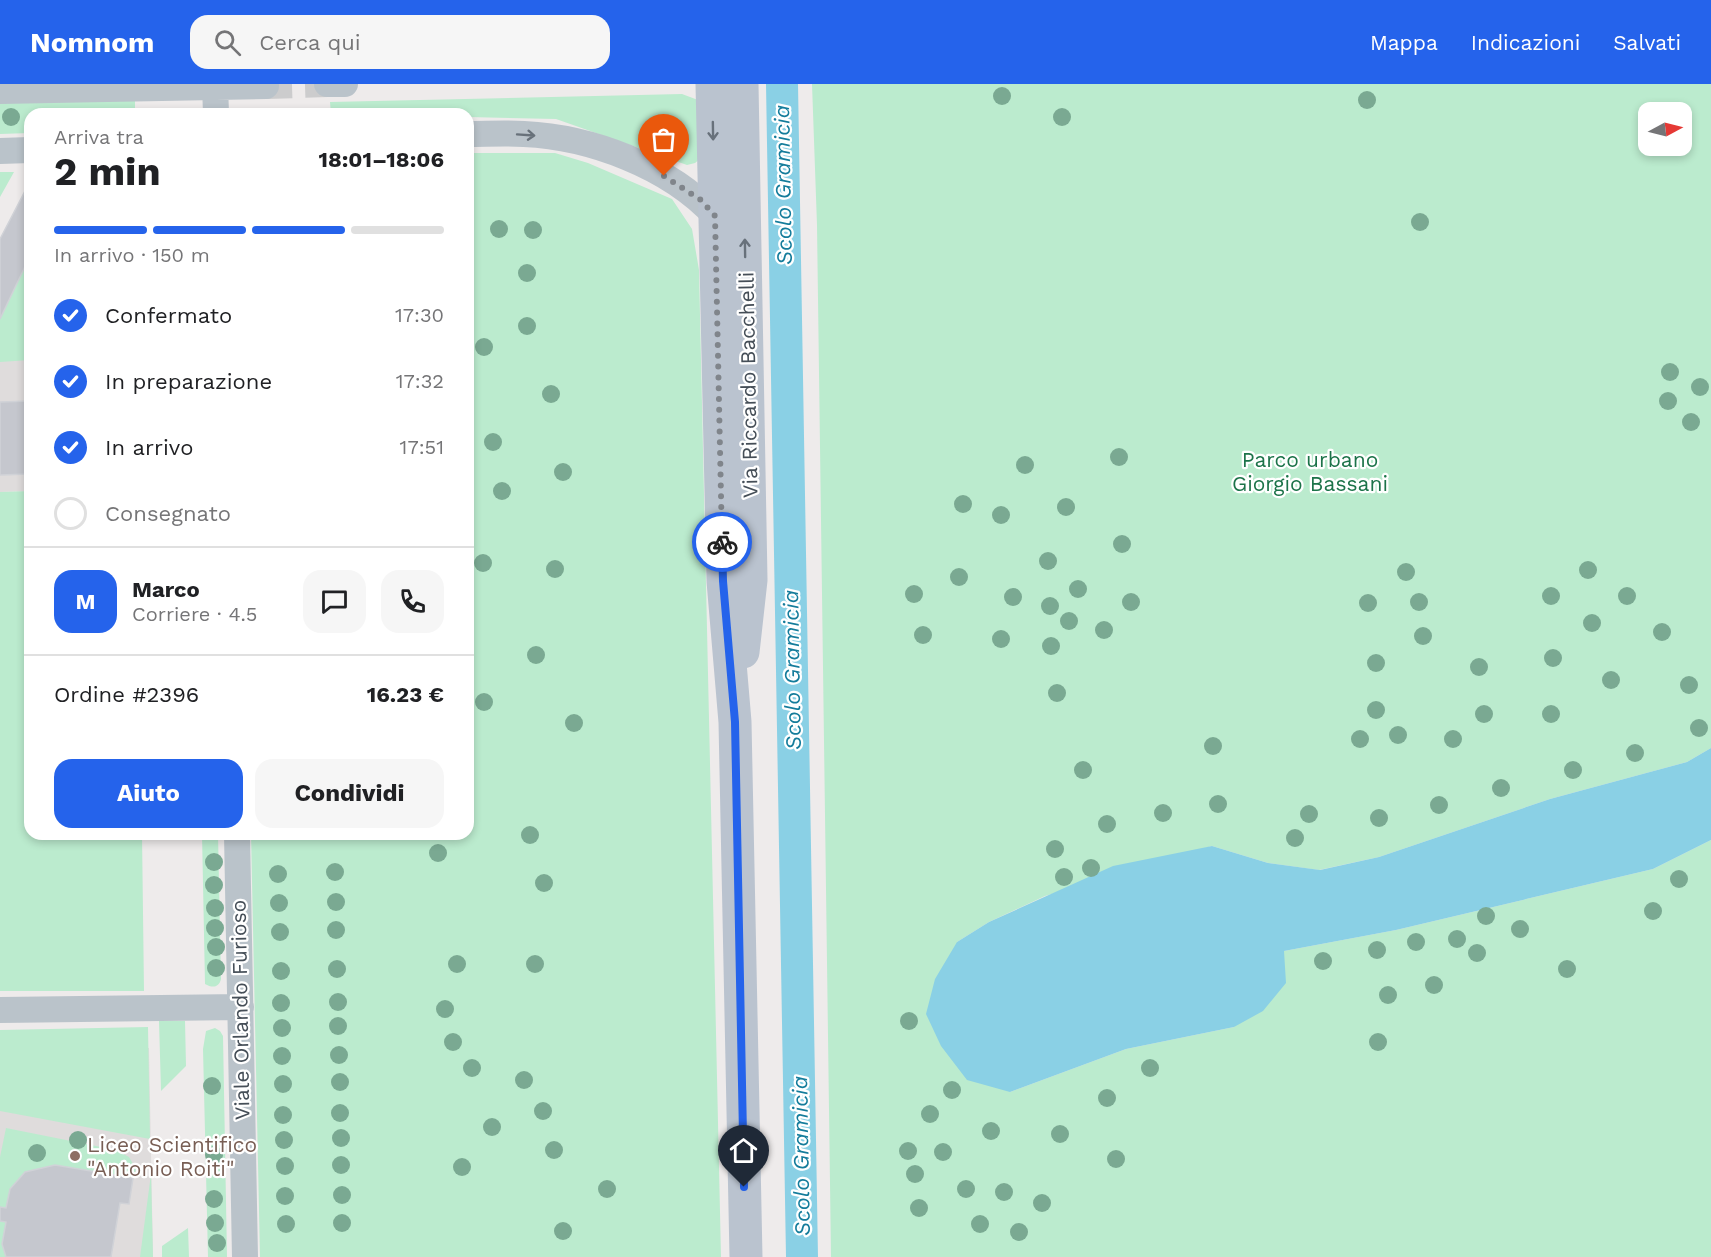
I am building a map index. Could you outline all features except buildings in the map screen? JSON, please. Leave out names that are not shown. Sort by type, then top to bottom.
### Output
[{"type":"main road","name":"Via Riccardo Bacchelli","points":[[712,84],[729,178],[751,580],[735,722]]},
{"type":"main road","name":"Via Riccardo Bacchelli","points":[[742,84],[729,178],[715,216],[723,581],[735,722],[746,1257]]},
{"type":"street","points":[[327,84],[345,84]]},
{"type":"street","points":[[0,91],[215,85],[266,86]]},
{"type":"street","points":[[215,85],[216,108]]},
{"type":"street","points":[[474,134],[523,134],[565,139],[597,147],[650,168],[678,184],[701,200],[715,216]]},
{"type":"street","points":[[0,151],[24,150]]},
{"type":"street","points":[[650,168],[684,176],[729,178]]},
{"type":"street","name":"Viale Orlando Furioso","points":[[237,840],[245,1257]]},
{"type":"street","points":[[0,1010],[241,1007]]},
{"type":"shaded area","points":[[24,193],[24,491],[0,492],[0,239]]},
{"type":"shaded area","name":"Liceo Scientifico \"Antonio Roiti\"","points":[[149,1048],[153,1257],[0,1257],[0,1050]]},
{"type":"green space","name":"Parco urbano Giorgio Bassani","points":[[812,84],[1711,84],[1711,748],[1687,762],[1550,799],[1379,857],[1319,870],[1268,863],[1212,846],[1045,896],[989,922],[957,942],[1010,1092],[1126,1049],[1234,1027],[1284,951],[1396,930],[1653,869],[1711,840],[1711,1257],[831,1257],[817,225]]},
{"type":"green space","points":[[682,94],[698,100],[701,158],[687,165],[556,119],[474,117],[474,108],[330,108],[330,102]]},
{"type":"green space","points":[[135,100],[135,108],[24,108],[24,133],[0,134],[0,101]]},
{"type":"green space","points":[[474,153],[555,153],[588,163],[672,199],[692,229],[699,270],[721,1257],[260,1257],[251,840],[474,840]]},
{"type":"green space","points":[[0,172],[14,172],[0,197]]},
{"type":"green space","points":[[24,269],[24,360],[0,362],[0,319]]},
{"type":"green space","points":[[24,491],[24,840],[142,840],[144,991],[0,991],[0,492]]},
{"type":"green space","points":[[202,840],[218,840],[221,979],[215,986],[205,984]]},
{"type":"green space","points":[[159,1021],[185,1021],[186,1066],[161,1091]]},
{"type":"green space","points":[[148,1027],[150,1139],[0,1111],[0,1030]]},
{"type":"green space","points":[[215,1028],[223,1036],[227,1257],[208,1257],[203,1049],[206,1031]]},
{"type":"green space","points":[[6,1128],[116,1150],[129,1157],[136,1169],[133,1178],[55,1165],[25,1172],[10,1189],[6,1208],[0,1207],[0,1157]]},
{"type":"green space","points":[[151,1174],[153,1257],[140,1257]]},
{"type":"green space","points":[[0,1221],[6,1222],[2,1244],[6,1257],[0,1257]]},
{"type":"green space","points":[[188,1228],[189,1257],[162,1257],[162,1246]]},
{"type":"water","points":[[1711,748],[1711,840],[1653,869],[1396,930],[1284,951],[1286,983],[1263,1011],[1234,1027],[1126,1049],[1010,1092],[967,1080],[941,1046],[926,1014],[935,979],[957,942],[989,922],[1113,866],[1212,846],[1268,863],[1320,870],[1379,857],[1550,799],[1687,762]]},
{"type":"waterway","name":"Scolo Gramicia","points":[[782,84],[802,1257]]},
{"type":"tunnel","points":[[266,86],[327,84]]},
{"type":"way so far","points":[[664,176],[701,200],[715,216],[722,542]]},
{"type":"place","name":"Liceo Scientifico \"Antonio Roiti\"","points":[[75,1156]]},
{"type":"route","points":[[722,542],[723,581],[735,722],[744,1187]]}]
